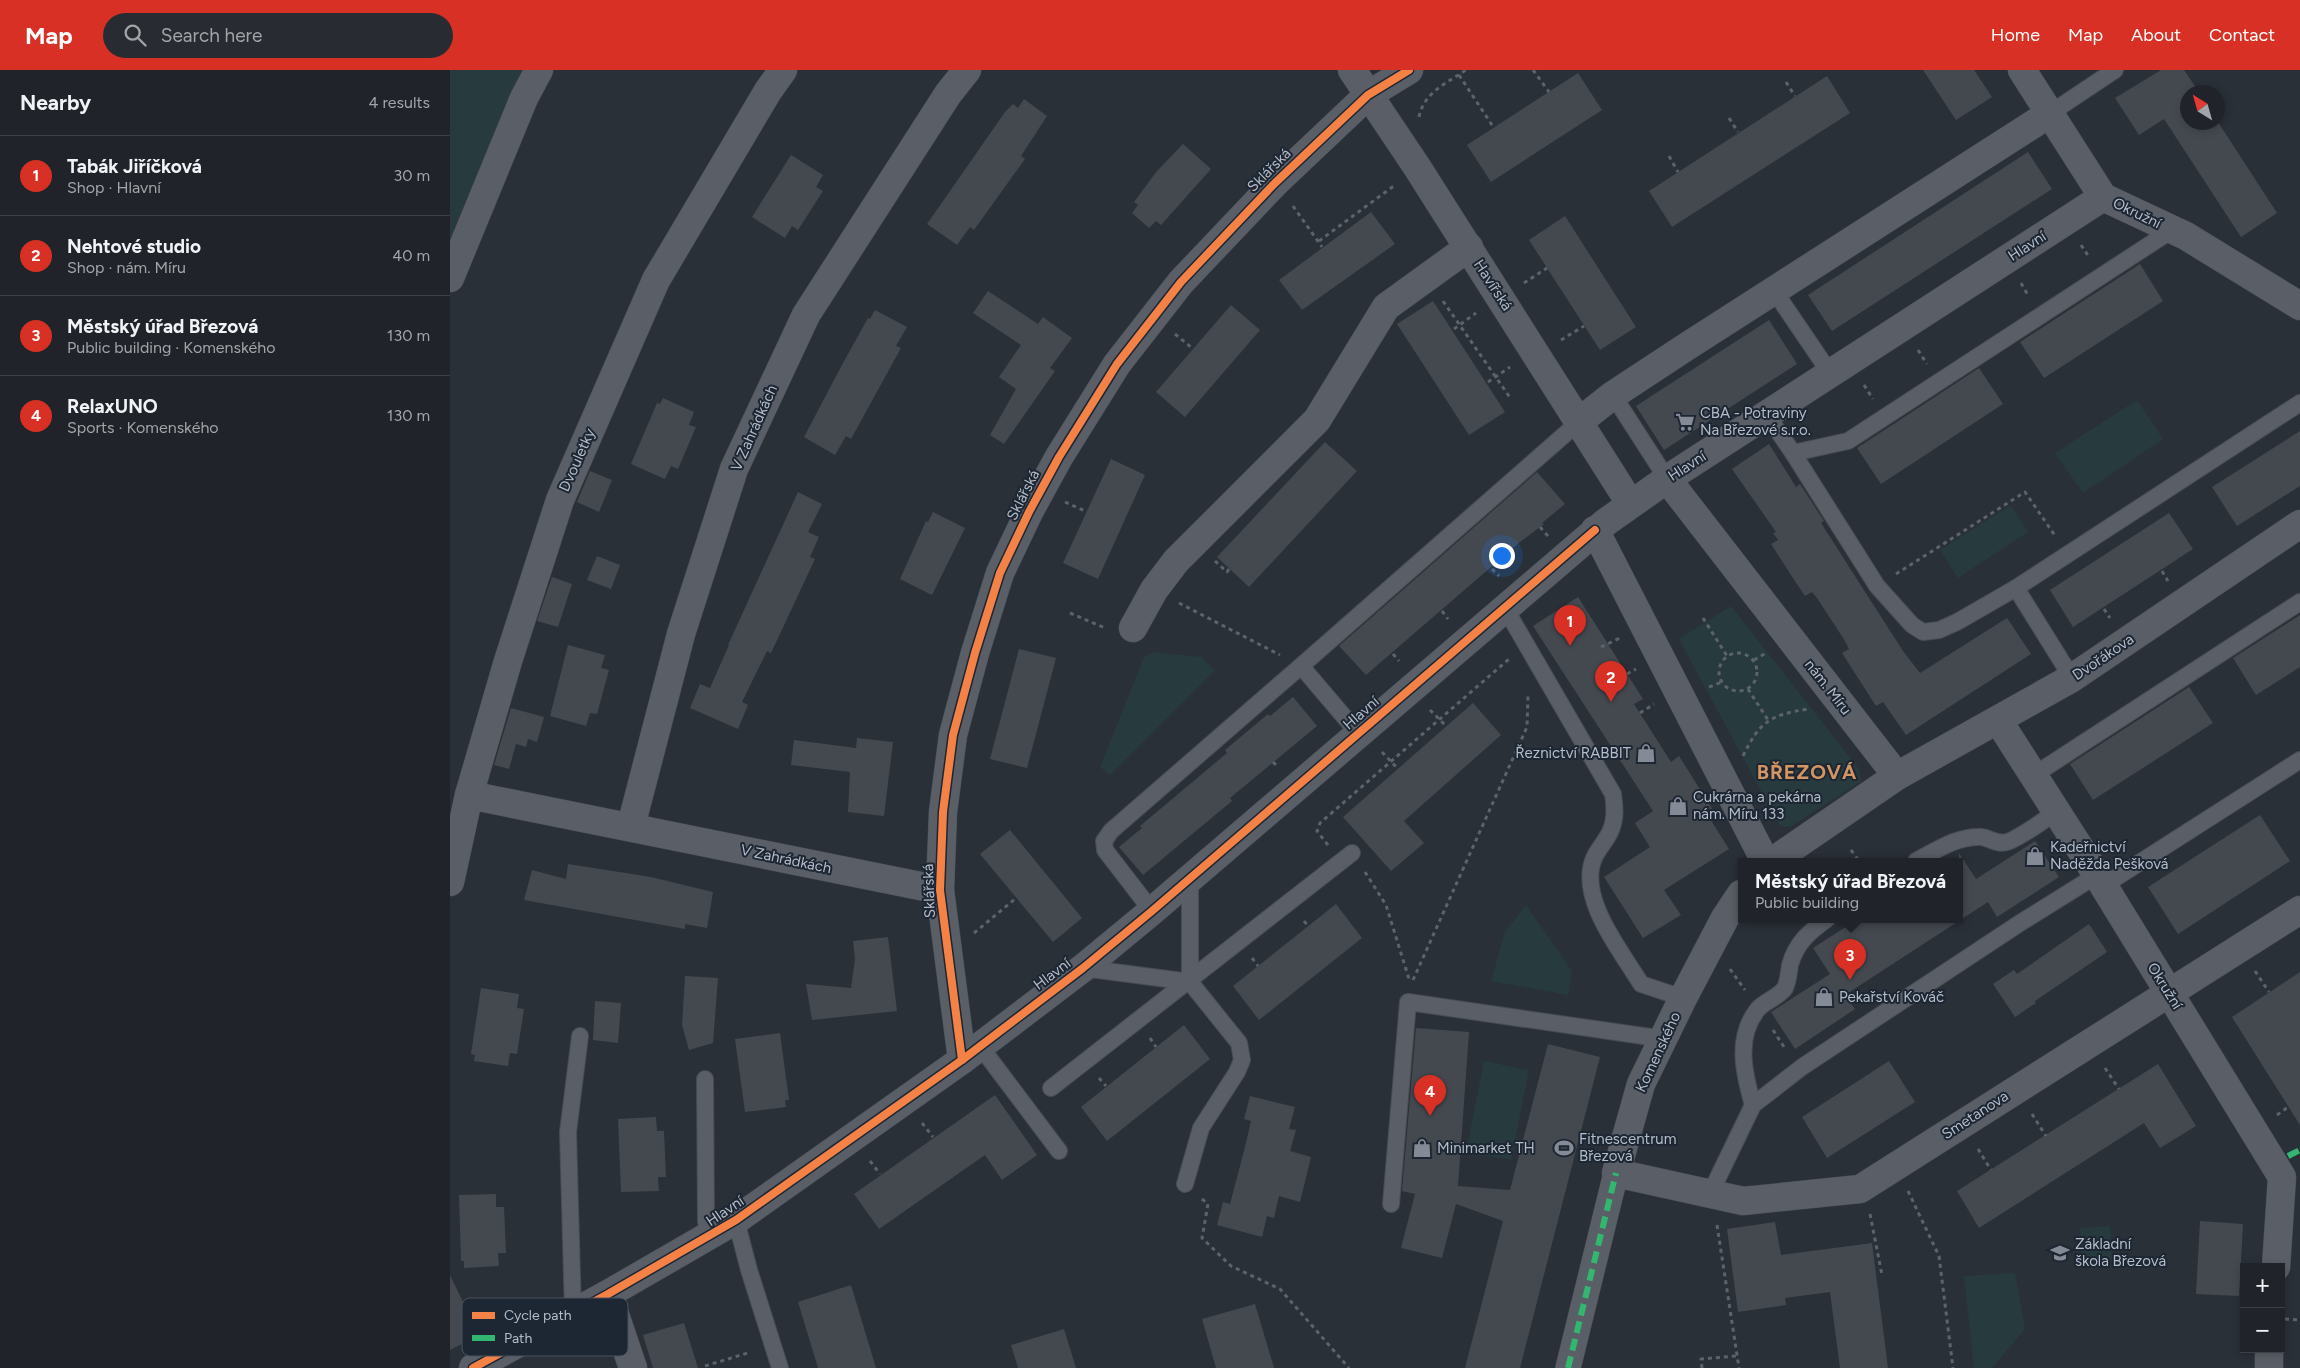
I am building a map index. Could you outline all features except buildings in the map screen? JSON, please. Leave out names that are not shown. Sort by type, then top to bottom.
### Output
[{"type":"street","points":[[450,278],[524,98],[539,70]]},
{"type":"street","name":"Dvouletky","points":[[450,882],[469,795],[508,661],[560,500],[656,280],[768,91],[783,70]]},
{"type":"street","name":"V Zahrádkách","points":[[631,826],[681,634],[734,469],[806,314],[948,94],[967,70]]},
{"type":"street","name":"Havířská","points":[[1352,70],[1580,421],[1630,504]]},
{"type":"street","name":"Sklářská","points":[[971,1053],[940,890],[943,812],[953,735],[974,653],[1000,572],[1046,480],[1117,364],[1181,282],[1275,183],[1368,95],[1409,70]]},
{"type":"street","name":"Okružní","points":[[2022,70],[2104,197],[2172,230],[2300,306]]},
{"type":"street","points":[[1580,421],[1613,396],[2050,114]]},
{"type":"street","name":"Hlavní","points":[[601,1298],[711,1237],[736,1220],[971,1053],[1083,968],[1190,878],[1369,741],[1505,608],[1595,530],[1630,504],[2104,197]]},
{"type":"street","points":[[1133,628],[1154,590],[1176,561],[1317,420],[1386,307],[1469,248]]},
{"type":"street","name":"nám. Míru","points":[[1667,479],[1897,776]]},
{"type":"street","name":"Dvořákova","points":[[1897,776],[2072,678],[2300,524]]},
{"type":"street","points":[[1595,530],[1762,858]]},
{"type":"street","name":"Okružní","points":[[1998,720],[2169,991],[2291,1178],[2277,1263]]},
{"type":"street","points":[[1777,858],[1897,776]]},
{"type":"street","name":"V Zahrádkách","points":[[469,795],[631,826],[940,890]]},
{"type":"street","name":"Komenského","points":[[1568,1368],[1616,1173],[1641,1084],[1683,998],[1738,899]]},
{"type":"street","name":"Smetanova","points":[[1616,1173],[1743,1201],[1860,1189],[2169,991],[2300,910]]},
{"type":"street","points":[[608,1294],[609,1298]]},
{"type":"street","points":[[2269,1368],[2270,1353]]},
{"type":"street","name":"Hlavní","points":[[473,1368],[495,1356]]},
{"type":"street","points":[[628,1356],[632,1368]]},
{"type":"lane","points":[[2050,114],[2115,70]]},
{"type":"lane","points":[[1793,453],[1848,441],[2172,230]]},
{"type":"lane","points":[[1774,292],[1830,373]]},
{"type":"lane","points":[[1613,396],[1667,479]]},
{"type":"lane","points":[[1767,415],[1877,586],[1912,624],[1923,632],[1939,630],[1958,622],[2016,588],[2300,403]]},
{"type":"lane","points":[[1152,911],[1105,850],[1104,841],[1111,831],[1580,421]]},
{"type":"lane","points":[[2016,588],[2072,678]]},
{"type":"lane","points":[[2034,775],[2300,602]]},
{"type":"lane","points":[[1505,608],[1614,794],[1615,812],[1611,831],[1594,858],[1591,868],[1590,883],[1598,912],[1641,984],[1683,998]]},
{"type":"lane","points":[[1301,666],[1369,741]]},
{"type":"lane","points":[[1710,1194],[1753,1105],[1810,1062],[2020,923],[2100,881],[2300,760]]},
{"type":"lane","points":[[1922,858],[1964,838],[1983,837],[1998,843],[2007,842],[2057,812]]},
{"type":"lane","points":[[1052,1088],[1190,982],[1347,857]]},
{"type":"lane","points":[[1185,1184],[1201,1128],[1237,1072],[1242,1060],[1239,1043],[1190,982],[1190,878]]},
{"type":"lane","points":[[1753,1105],[1746,1082],[1742,1054],[1747,1030],[1758,1009],[1785,988],[1793,953],[1802,938],[1822,923]]},
{"type":"lane","points":[[1083,968],[1190,982]]},
{"type":"lane","points":[[1391,1204],[1408,1002],[1664,1039]]},
{"type":"lane","points":[[573,1298],[568,1132],[580,1036]]},
{"type":"lane","points":[[971,1053],[1059,1152]]},
{"type":"lane","points":[[705,1080],[706,1222],[711,1237]]},
{"type":"lane","points":[[736,1220],[749,1270],[780,1368]]},
{"type":"path","points":[[1419,123],[1419,115],[1426,99],[1437,88],[1466,70]]},
{"type":"path","points":[[1533,70],[1549,92]]},
{"type":"path","points":[[1459,75],[1494,128]]},
{"type":"path","points":[[1786,82],[1794,96]]},
{"type":"path","points":[[1728,118],[1738,132]]},
{"type":"path","points":[[1669,156],[1678,172]]},
{"type":"path","points":[[1319,241],[1396,184]]},
{"type":"path","points":[[1291,205],[1322,246]]},
{"type":"path","points":[[1523,283],[1547,268]]},
{"type":"path","points":[[1426,278],[1511,399]]},
{"type":"path","points":[[1454,329],[1481,310]]},
{"type":"path","points":[[1560,341],[1584,326]]},
{"type":"path","points":[[1173,333],[1192,348]]},
{"type":"path","points":[[1488,382],[1516,363]]},
{"type":"path","points":[[1862,383],[1870,378]]},
{"type":"path","points":[[1877,586],[2025,492],[2068,554]]},
{"type":"path","points":[[1058,499],[1086,511]]},
{"type":"path","points":[[1154,590],[1301,666]]},
{"type":"path","points":[[1696,622],[1710,614]]},
{"type":"path","points":[[1702,618],[1727,656]]},
{"type":"path","points":[[1529,648],[1527,727],[1410,985],[1386,905],[1347,857],[1317,832],[1320,823],[1439,719],[1529,648]]},
{"type":"path","points":[[1754,660],[1772,650]]},
{"type":"path","points":[[1739,652],[1754,660],[1758,672],[1757,678],[1748,688],[1736,691],[1729,689],[1722,682],[1718,673],[1719,666],[1727,656],[1739,652]]},
{"type":"path","points":[[1704,690],[1722,682]]},
{"type":"path","points":[[1748,688],[1768,720]]},
{"type":"path","points":[[1427,707],[1446,726]]},
{"type":"path","points":[[1737,753],[1741,761],[1750,742],[1768,720],[1790,712],[1812,708]]},
{"type":"path","points":[[1369,741],[1398,769]]},
{"type":"path","points":[[1851,850],[1857,858]]},
{"type":"path","points":[[970,937],[1015,899]]},
{"type":"path","points":[[1729,968],[1787,1052]]},
{"type":"path","points":[[2100,1060],[2119,1089]]},
{"type":"path","points":[[2027,1106],[2046,1136]]},
{"type":"path","points":[[922,1122],[933,1137]]},
{"type":"path","points":[[1977,1148],[1991,1170]]},
{"type":"path","points":[[868,1160],[880,1174]]},
{"type":"path","points":[[1185,1184],[1208,1204],[1202,1238],[1232,1266],[1280,1289],[1349,1368]]},
{"type":"path","points":[[1905,1186],[1939,1256],[1954,1368]]},
{"type":"path","points":[[1717,1222],[1739,1368]]},
{"type":"path","points":[[2285,1318],[2300,1320]]},
{"type":"path","points":[[705,1366],[752,1352]]},
{"type":"path","points":[[1702,1368],[1701,1359],[1736,1356]]},
{"type":"green space","points":[[450,70],[528,70],[467,198],[450,247]]},
{"type":"green space","points":[[2137,400],[2163,439],[2083,493],[2055,453]]},
{"type":"green space","points":[[2011,505],[2028,532],[1958,578],[1940,550]]},
{"type":"green space","points":[[1731,606],[1859,769],[1862,781],[1790,827],[1780,826],[1679,639]]},
{"type":"green space","points":[[1154,652],[1201,657],[1215,670],[1110,775],[1100,767],[1144,657]]},
{"type":"green space","points":[[1526,905],[1572,971],[1568,995],[1491,981],[1505,932]]},
{"type":"green space","points":[[1484,1061],[1529,1070],[1511,1160],[1466,1152]]},
{"type":"green space","points":[[2110,1226],[2112,1259],[2082,1261],[2080,1228]]},
{"type":"green space","points":[[2015,1273],[2025,1329],[1992,1368],[1974,1368],[1964,1276]]},
{"type":"marked path","points":[[2288,1156],[2300,1150]]},
{"type":"marked path","points":[[1568,1368],[1616,1173]]},
{"type":"cycle path","points":[[962,1060],[940,890],[943,812],[953,735],[975,653],[1000,573],[1029,512],[1059,457],[1117,364],[1181,282],[1275,183],[1368,95],[1409,70]]},
{"type":"cycle path","points":[[601,1298],[736,1220],[962,1060],[1083,968],[1152,911],[1595,530]]},
{"type":"cycle path","points":[[473,1368],[495,1356]]},
{"type":"place","name":"CBA - Potraviny Na Březové s.r.o.","points":[[1685,422]]},
{"type":"place","name":"Tabák Jiříčková","points":[[1570,646]]},
{"type":"place","name":"Nehtové studio","points":[[1611,702]]},
{"type":"place","name":"Řeznictví RABBIT","points":[[1646,753]]},
{"type":"place","name":"Cukrárna a pekárna nám. Míru 133","points":[[1678,806]]},
{"type":"place","name":"Kadeřnictví Naděžda Pešková","points":[[2035,856]]},
{"type":"place","name":"Městský úřad Březová","points":[[1850,980]]},
{"type":"place","name":"Pekařství Kováč","points":[[1824,997]]},
{"type":"place","name":"RelaxUNO","points":[[1430,1116]]},
{"type":"place","name":"Minimarket TH","points":[[1422,1148]]},
{"type":"place","name":"Fitnescentrum Březová","points":[[1564,1148]]},
{"type":"place","name":"Základní škola Březová","points":[[2060,1253]]},
{"type":"district","name":"BŘEZOVÁ","points":[[1807,772]]}]
